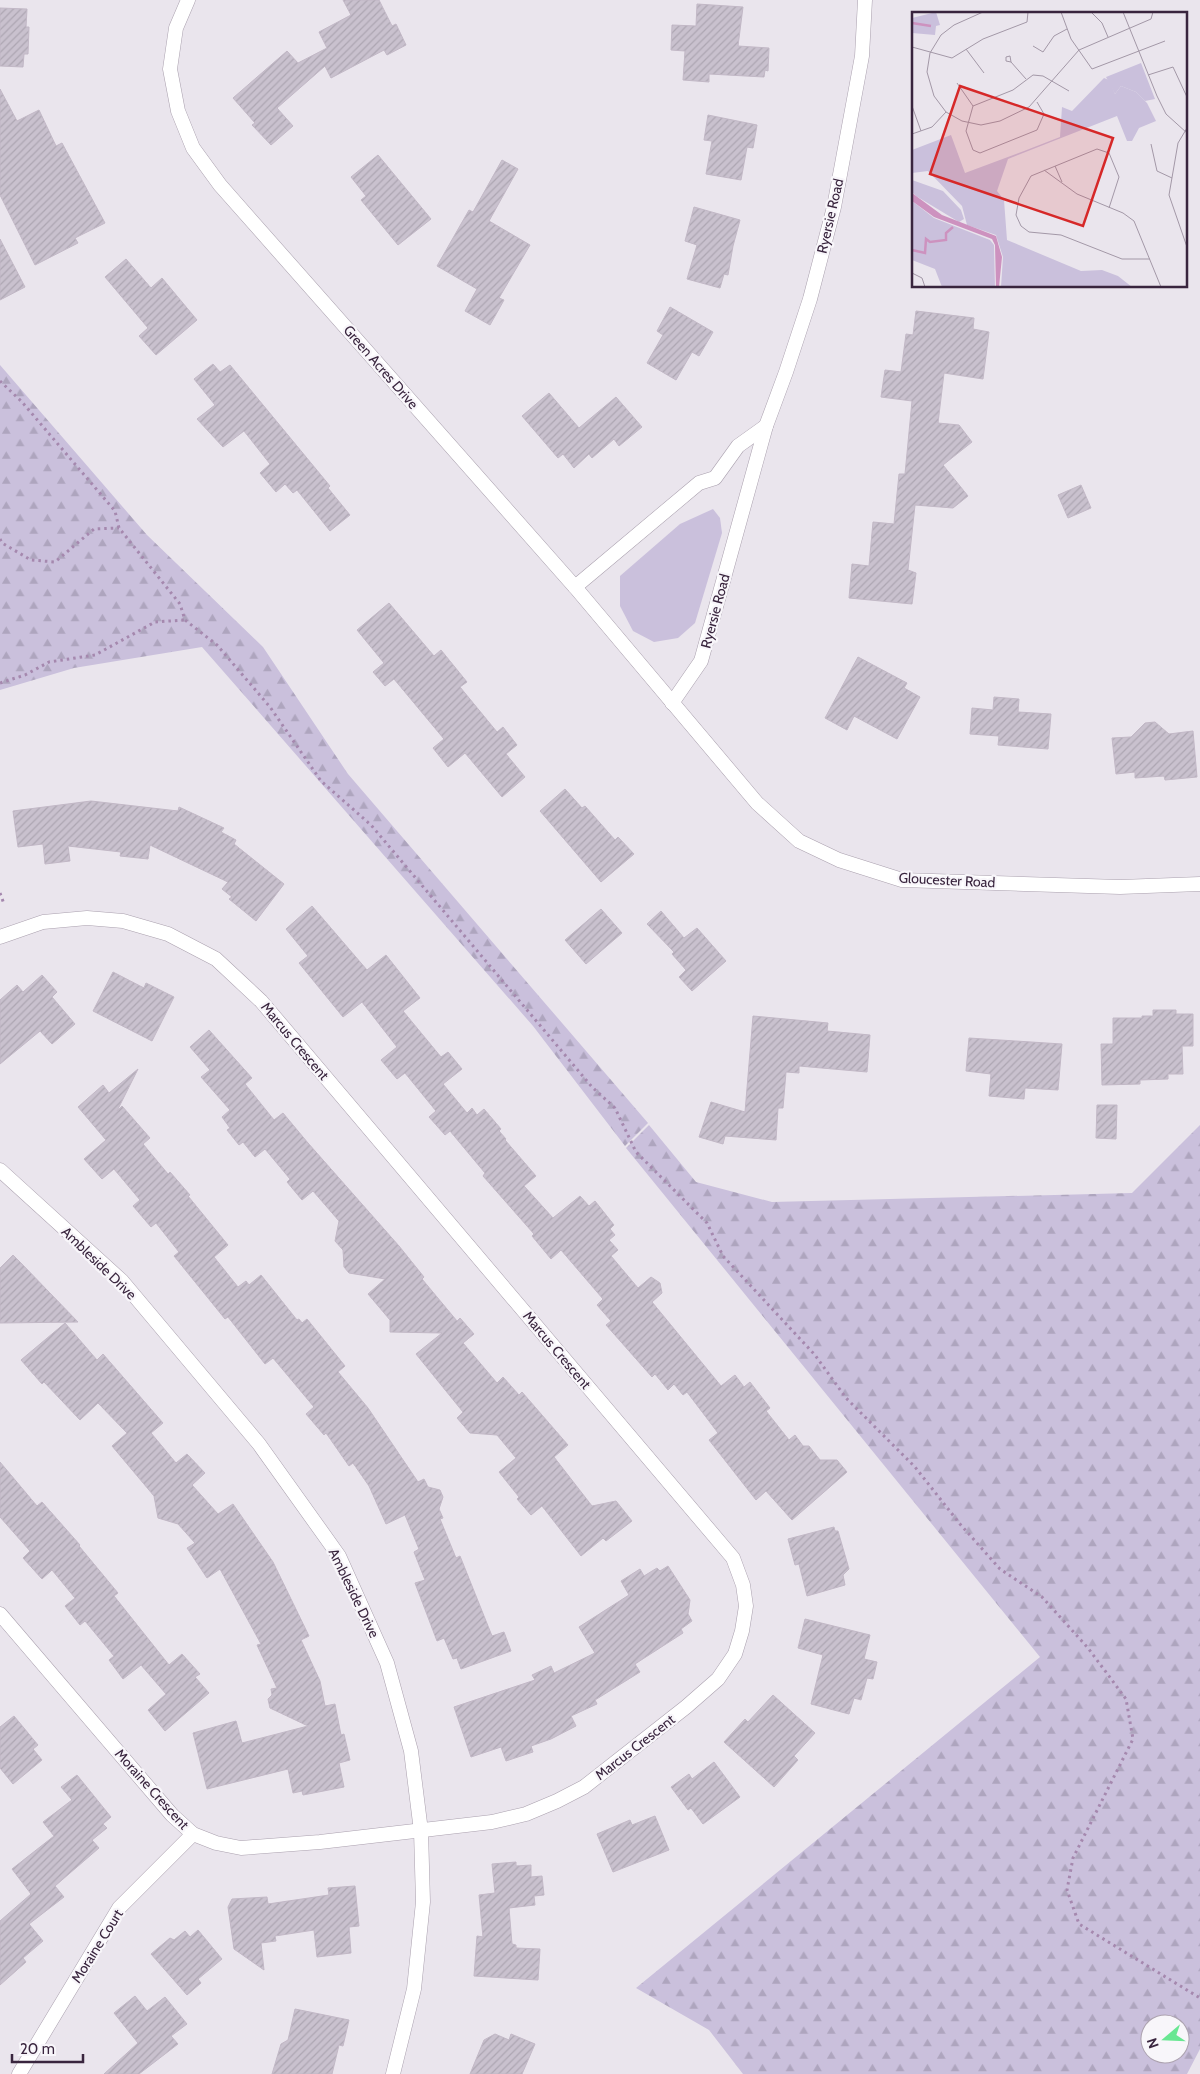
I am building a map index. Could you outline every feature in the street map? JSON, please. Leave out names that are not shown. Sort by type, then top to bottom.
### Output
[{"type":"street","name":"Green Acres Drive","points":[[188,0],[176,28],[170,69],[178,111],[193,148],[220,185],[575,587],[672,703]]},
{"type":"street","name":"Ryersie Road","points":[[672,703],[701,661],[766,426],[810,299],[834,207],[862,56],[865,0]]},
{"type":"street","points":[[575,587],[700,483],[715,478],[738,446],[766,426]]},
{"type":"street","name":"Gloucester Road","points":[[672,703],[756,803],[799,841],[839,860],[902,880],[1120,887],[1200,884]]},
{"type":"street","name":"Marcus Crescent","points":[[0,937],[43,922],[87,918],[123,921],[168,934],[216,959],[261,1001],[733,1558],[743,1585],[746,1606],[742,1631],[735,1654],[718,1679],[686,1708],[584,1787],[557,1801],[526,1814],[492,1822],[421,1831]]},
{"type":"street","name":"Ambleside Drive","points":[[0,1170],[122,1282],[259,1444],[339,1556],[387,1663],[411,1752],[421,1831],[423,1902],[414,1989],[393,2074]]},
{"type":"street","name":"Moraine Crescent","points":[[0,1614],[172,1815],[193,1834],[216,1843],[241,1848],[421,1831]]},
{"type":"street","name":"Moraine Court","points":[[19,2074],[119,1908],[193,1834]]},
{"type":"path","points":[[0,381],[22,402],[115,511],[118,528],[180,604],[186,620],[217,645],[270,707],[321,781],[372,825],[592,1086],[615,1108],[636,1152],[707,1223],[723,1256],[815,1355],[846,1398],[915,1467],[960,1524],[1000,1569],[1042,1598],[1088,1648],[1126,1699],[1133,1739],[1073,1858],[1067,1890],[1079,1924],[1200,1998]]},
{"type":"path","points":[[0,539],[2,543],[31,560],[55,562],[94,528],[118,528]]},
{"type":"path","points":[[0,683],[25,675],[49,662],[95,655],[155,622],[186,620]]},
{"type":"path","points":[[0,893],[4,904]]},
{"type":"green space","points":[[0,365],[147,535],[263,647],[348,774],[648,1123],[625,1146],[533,1026],[202,647],[74,668],[0,690]]},
{"type":"green space","points":[[713,509],[720,518],[722,533],[695,623],[678,638],[654,642],[633,631],[620,606],[620,576],[680,524]]},
{"type":"green space","points":[[649,1125],[696,1182],[772,1202],[1132,1193],[1200,1125],[1200,2049],[1187,2074],[743,2074],[709,2030],[636,1988],[1040,1657],[626,1148]]},
{"type":"building","points":[[343,0],[379,0],[392,26],[396,24],[406,45],[387,55],[384,50],[331,78],[325,66],[277,108],[293,126],[271,145],[252,125],[255,123],[233,98],[287,51],[298,63],[327,48],[319,32],[351,15]]},
{"type":"building","points":[[697,4],[743,7],[738,46],[769,48],[768,71],[765,70],[764,77],[709,74],[709,82],[683,80],[685,51],[671,50],[672,25],[696,26]]},
{"type":"building","points":[[0,8],[27,9],[26,27],[29,27],[28,54],[24,54],[23,67],[0,66]]},
{"type":"building","points":[[0,89],[17,121],[39,110],[56,146],[62,143],[105,223],[75,238],[78,243],[35,265],[0,195]]},
{"type":"building","points":[[708,115],[757,125],[753,148],[747,147],[741,180],[706,174],[712,141],[704,140]]},
{"type":"building","points":[[378,155],[431,219],[398,245],[361,200],[366,196],[351,177]]},
{"type":"building","points":[[502,160],[518,169],[489,221],[530,245],[499,298],[504,300],[490,325],[465,311],[477,289],[437,266],[469,210],[473,212]]},
{"type":"building","points":[[694,207],[740,220],[728,275],[724,274],[720,288],[687,279],[697,245],[685,241]]},
{"type":"building","points":[[0,239],[25,287],[0,300]]},
{"type":"building","points":[[126,259],[151,288],[162,278],[197,320],[156,355],[139,336],[148,328],[105,277]]},
{"type":"building","points":[[670,307],[713,332],[699,356],[692,352],[676,380],[647,363],[663,335],[657,331]]},
{"type":"building","points":[[916,311],[974,318],[973,329],[989,332],[983,379],[944,373],[938,423],[959,425],[972,442],[943,465],[968,496],[953,508],[915,505],[908,570],[916,573],[912,604],[849,598],[852,564],[869,566],[873,522],[894,524],[899,474],[905,474],[912,401],[881,397],[885,370],[901,372],[906,334],[913,335]]},
{"type":"building","points":[[213,364],[220,372],[230,365],[330,486],[328,488],[350,515],[330,531],[297,490],[293,493],[285,484],[276,492],[260,473],[270,464],[244,431],[223,447],[197,419],[215,405],[194,379]]},
{"type":"building","points":[[549,393],[579,428],[616,397],[642,427],[619,446],[614,439],[592,458],[589,454],[574,468],[563,454],[558,458],[522,416]]},
{"type":"building","points":[[1081,485],[1091,508],[1068,518],[1058,495]]},
{"type":"building","points":[[389,603],[434,656],[441,650],[467,682],[460,687],[497,732],[503,727],[517,745],[506,754],[525,777],[502,797],[465,753],[448,767],[433,748],[444,739],[394,679],[385,686],[373,672],[384,663],[357,630]]},
{"type":"building","points":[[858,657],[907,683],[904,688],[920,697],[897,739],[854,716],[847,730],[825,718]]},
{"type":"building","points":[[994,697],[1019,699],[1018,712],[1051,714],[1048,749],[998,745],[999,736],[970,734],[972,708],[993,710]]},
{"type":"building","points":[[1155,722],[1169,734],[1193,731],[1197,777],[1165,780],[1164,776],[1135,778],[1135,772],[1116,774],[1112,738],[1131,737],[1145,723]]},
{"type":"building","points":[[565,789],[582,808],[585,806],[615,840],[618,837],[634,854],[601,882],[540,811]]},
{"type":"building","points":[[91,801],[178,811],[179,807],[224,828],[221,832],[236,840],[234,844],[284,884],[256,921],[229,899],[232,897],[222,889],[228,882],[150,845],[148,859],[120,856],[121,852],[68,846],[70,861],[45,864],[43,844],[18,847],[13,811]]},
{"type":"building","points":[[312,906],[367,970],[386,955],[420,998],[403,1011],[441,1057],[448,1052],[462,1069],[443,1084],[467,1113],[472,1108],[477,1115],[484,1109],[501,1129],[499,1131],[505,1140],[536,1176],[524,1186],[553,1218],[580,1196],[589,1206],[595,1201],[614,1225],[610,1229],[615,1235],[609,1240],[618,1250],[611,1256],[638,1288],[651,1277],[660,1283],[662,1293],[652,1302],[721,1386],[735,1375],[744,1387],[750,1382],[770,1408],[766,1411],[789,1440],[795,1435],[803,1446],[809,1446],[820,1460],[837,1460],[847,1472],[792,1520],[766,1491],[756,1500],[709,1440],[718,1433],[687,1392],[683,1395],[674,1384],[668,1390],[655,1374],[652,1377],[606,1325],[611,1321],[597,1305],[603,1299],[561,1250],[551,1259],[532,1236],[534,1234],[483,1176],[485,1173],[450,1131],[445,1135],[429,1117],[436,1111],[405,1073],[397,1079],[381,1060],[397,1047],[362,1002],[343,1017],[299,963],[308,956],[286,929]]},
{"type":"building","points":[[601,909],[622,933],[586,964],[565,940]]},
{"type":"building","points":[[661,911],[684,938],[697,928],[726,961],[692,991],[679,977],[686,970],[672,954],[674,952],[647,924]]},
{"type":"building","points":[[113,972],[144,988],[146,983],[174,997],[152,1041],[93,1011]]},
{"type":"building","points":[[42,975],[57,992],[52,997],[75,1024],[52,1044],[40,1031],[0,1064],[0,1000],[17,985],[23,992]]},
{"type":"building","points":[[1153,1010],[1176,1010],[1176,1014],[1193,1014],[1193,1046],[1182,1046],[1183,1074],[1168,1074],[1168,1079],[1140,1080],[1140,1084],[1102,1085],[1101,1044],[1113,1044],[1113,1018],[1153,1016]]},
{"type":"building","points":[[753,1016],[828,1023],[827,1031],[870,1035],[867,1072],[799,1066],[799,1073],[786,1072],[783,1108],[778,1108],[776,1140],[725,1136],[723,1144],[699,1137],[711,1102],[745,1112]]},
{"type":"building","points":[[209,1030],[252,1078],[245,1084],[274,1120],[283,1113],[399,1246],[424,1277],[422,1279],[457,1321],[460,1318],[474,1334],[463,1343],[497,1383],[503,1377],[519,1395],[522,1392],[568,1445],[554,1457],[592,1506],[616,1501],[632,1521],[606,1541],[603,1538],[581,1556],[542,1506],[531,1515],[517,1499],[519,1497],[499,1472],[516,1458],[497,1435],[470,1433],[457,1418],[463,1412],[416,1354],[442,1333],[390,1332],[390,1320],[368,1294],[385,1279],[349,1273],[344,1267],[343,1250],[335,1241],[339,1221],[313,1191],[302,1200],[287,1182],[290,1179],[265,1149],[255,1157],[243,1142],[239,1145],[227,1130],[230,1128],[222,1117],[230,1110],[201,1077],[210,1070],[190,1047]]},
{"type":"building","points":[[969,1038],[1062,1044],[1058,1090],[1025,1088],[1024,1099],[989,1096],[991,1074],[966,1071]]},
{"type":"building","points":[[138,1069],[117,1111],[122,1106],[150,1138],[143,1144],[168,1174],[170,1172],[190,1195],[188,1196],[228,1245],[214,1257],[238,1287],[246,1281],[249,1285],[261,1275],[297,1320],[299,1319],[302,1323],[307,1319],[345,1366],[338,1372],[368,1408],[418,1482],[424,1479],[428,1487],[440,1490],[443,1497],[439,1509],[443,1518],[440,1519],[456,1558],[460,1556],[492,1636],[504,1632],[511,1651],[461,1669],[457,1658],[453,1659],[444,1638],[437,1641],[415,1583],[425,1580],[414,1552],[419,1549],[405,1515],[386,1524],[369,1486],[353,1463],[349,1466],[326,1433],[324,1435],[306,1414],[314,1407],[273,1358],[265,1364],[228,1317],[225,1319],[174,1256],[179,1252],[156,1223],[151,1227],[133,1206],[140,1200],[114,1169],[102,1179],[84,1159],[106,1140],[78,1107],[103,1085],[109,1093]]},
{"type":"building","points":[[1097,1105],[1117,1105],[1116,1139],[1096,1138]]},
{"type":"building","points":[[13,1255],[78,1322],[0,1323],[0,1268]]},
{"type":"building","points":[[65,1323],[97,1360],[103,1354],[163,1423],[151,1433],[176,1463],[187,1454],[205,1473],[192,1485],[218,1514],[233,1504],[273,1562],[309,1636],[301,1640],[320,1681],[325,1706],[335,1704],[341,1735],[344,1734],[350,1760],[339,1763],[344,1787],[303,1795],[302,1791],[293,1793],[288,1769],[207,1789],[193,1733],[236,1721],[242,1743],[308,1726],[270,1708],[268,1699],[272,1695],[271,1689],[277,1688],[257,1645],[261,1644],[220,1569],[207,1578],[187,1548],[195,1543],[178,1524],[158,1518],[154,1496],[112,1446],[127,1433],[98,1403],[80,1420],[44,1382],[42,1384],[21,1360]]},
{"type":"building","points":[[0,1462],[37,1506],[42,1502],[80,1545],[118,1593],[114,1596],[169,1665],[182,1654],[200,1674],[195,1677],[209,1693],[165,1731],[148,1710],[166,1694],[141,1665],[123,1679],[109,1660],[114,1656],[85,1621],[80,1625],[65,1606],[75,1598],[52,1570],[42,1579],[23,1558],[30,1551],[0,1517]]},
{"type":"building","points":[[834,1527],[835,1531],[838,1531],[849,1569],[843,1575],[845,1585],[807,1596],[799,1564],[795,1565],[788,1539]]},
{"type":"building","points":[[668,1566],[690,1600],[688,1614],[692,1621],[681,1629],[683,1633],[635,1664],[640,1672],[595,1700],[597,1704],[571,1716],[576,1726],[551,1739],[531,1746],[533,1752],[506,1761],[501,1747],[471,1757],[454,1707],[535,1680],[532,1675],[551,1666],[554,1673],[595,1653],[579,1627],[629,1595],[621,1581],[640,1569],[644,1576],[657,1568],[660,1571]]},
{"type":"building","points":[[805,1619],[870,1635],[864,1659],[877,1662],[873,1679],[867,1678],[861,1700],[854,1698],[849,1714],[811,1704],[823,1655],[798,1648]]},
{"type":"building","points":[[773,1695],[815,1733],[794,1756],[798,1760],[774,1787],[724,1742],[745,1719],[748,1722]]},
{"type":"building","points":[[14,1716],[38,1745],[33,1749],[42,1760],[13,1784],[0,1768],[0,1727]]},
{"type":"building","points":[[714,1762],[740,1797],[703,1824],[691,1808],[688,1810],[671,1787],[689,1774],[692,1779]]},
{"type":"building","points":[[77,1775],[111,1817],[103,1824],[107,1828],[92,1840],[99,1848],[55,1886],[64,1897],[29,1924],[43,1941],[23,1958],[26,1962],[0,1985],[0,1921],[31,1894],[12,1869],[54,1836],[43,1822],[72,1800],[61,1787]]},
{"type":"building","points":[[655,1816],[669,1850],[613,1872],[597,1834],[630,1820],[632,1825]]},
{"type":"building","points":[[516,1862],[516,1866],[531,1865],[531,1877],[542,1876],[544,1895],[534,1896],[535,1905],[509,1908],[512,1944],[516,1945],[516,1948],[540,1949],[538,1980],[474,1976],[477,1936],[483,1937],[479,1895],[495,1893],[492,1864]]},
{"type":"building","points":[[355,1886],[359,1926],[349,1927],[351,1953],[317,1957],[314,1930],[275,1936],[276,1941],[261,1943],[264,1970],[234,1949],[228,1907],[232,1899],[267,1897],[268,1904],[329,1895],[328,1888]]},
{"type":"building","points":[[198,1930],[222,1959],[198,1979],[201,1983],[187,1995],[151,1954],[170,1938],[174,1940],[185,1931],[190,1937]]},
{"type":"building","points":[[135,1996],[147,2011],[165,1997],[187,2024],[171,2036],[178,2044],[139,2074],[104,2074],[138,2043],[114,2013]]},
{"type":"building","points":[[295,2009],[349,2020],[343,2046],[339,2045],[332,2074],[272,2074],[281,2044],[288,2040]]},
{"type":"building","points":[[495,2034],[509,2040],[511,2034],[535,2044],[522,2074],[470,2074],[484,2040]]}]
